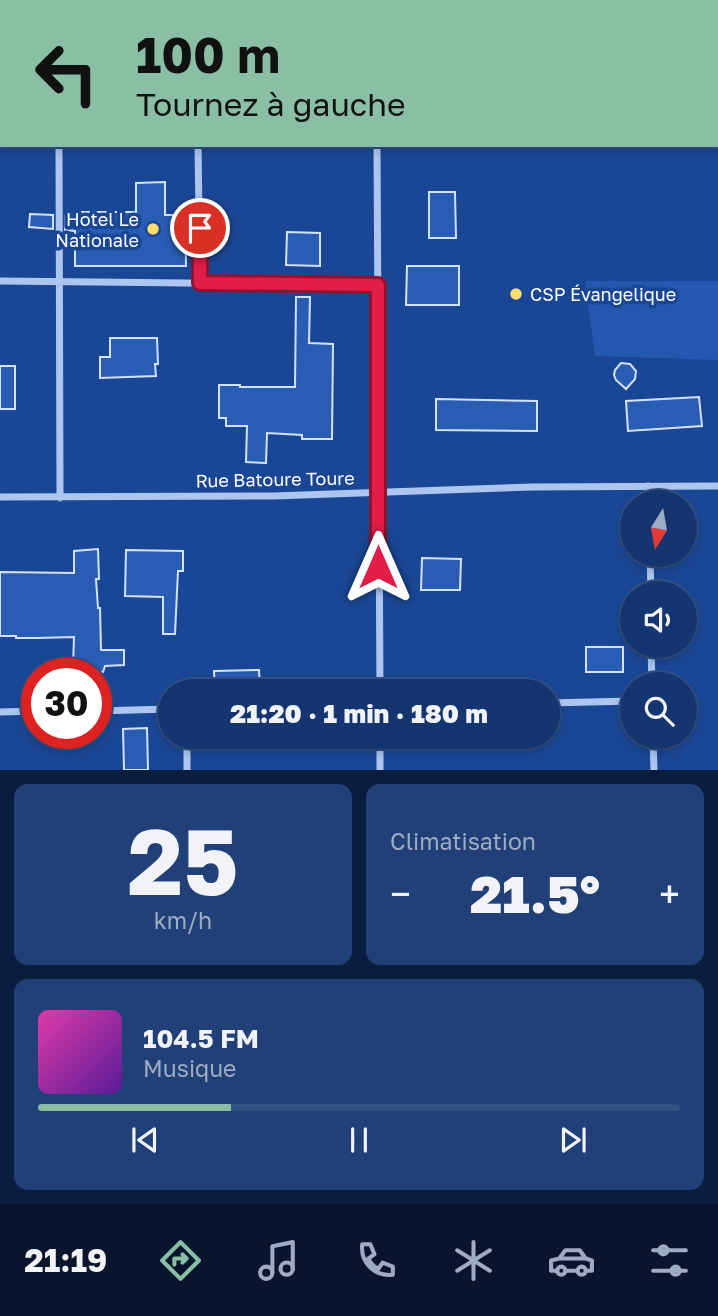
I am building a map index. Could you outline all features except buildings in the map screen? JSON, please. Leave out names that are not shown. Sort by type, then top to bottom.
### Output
[{"type":"street","points":[[59,147],[60,498]]},
{"type":"street","points":[[198,147],[200,283]]},
{"type":"street","points":[[377,147],[380,679]]},
{"type":"street","points":[[0,281],[378,285]]},
{"type":"street","name":"Rue Batoure Toure","points":[[0,497],[274,496],[533,487],[718,486]]},
{"type":"street","points":[[560,703],[620,701]]},
{"type":"street","points":[[112,710],[158,709]]},
{"type":"street","points":[[0,712],[21,711]]},
{"type":"street","points":[[187,749],[187,770]]},
{"type":"street","points":[[380,749],[380,770]]},
{"type":"street","points":[[653,749],[654,770]]},
{"type":"shaded area","points":[[585,281],[718,281],[718,360],[595,356]]},
{"type":"place","name":"Hotel Le Nationale","points":[[153,229]]},
{"type":"place","name":"CSP Évangelique","points":[[516,294]]},
{"type":"route","points":[[200,228],[200,283],[378,285],[378,567]]}]
